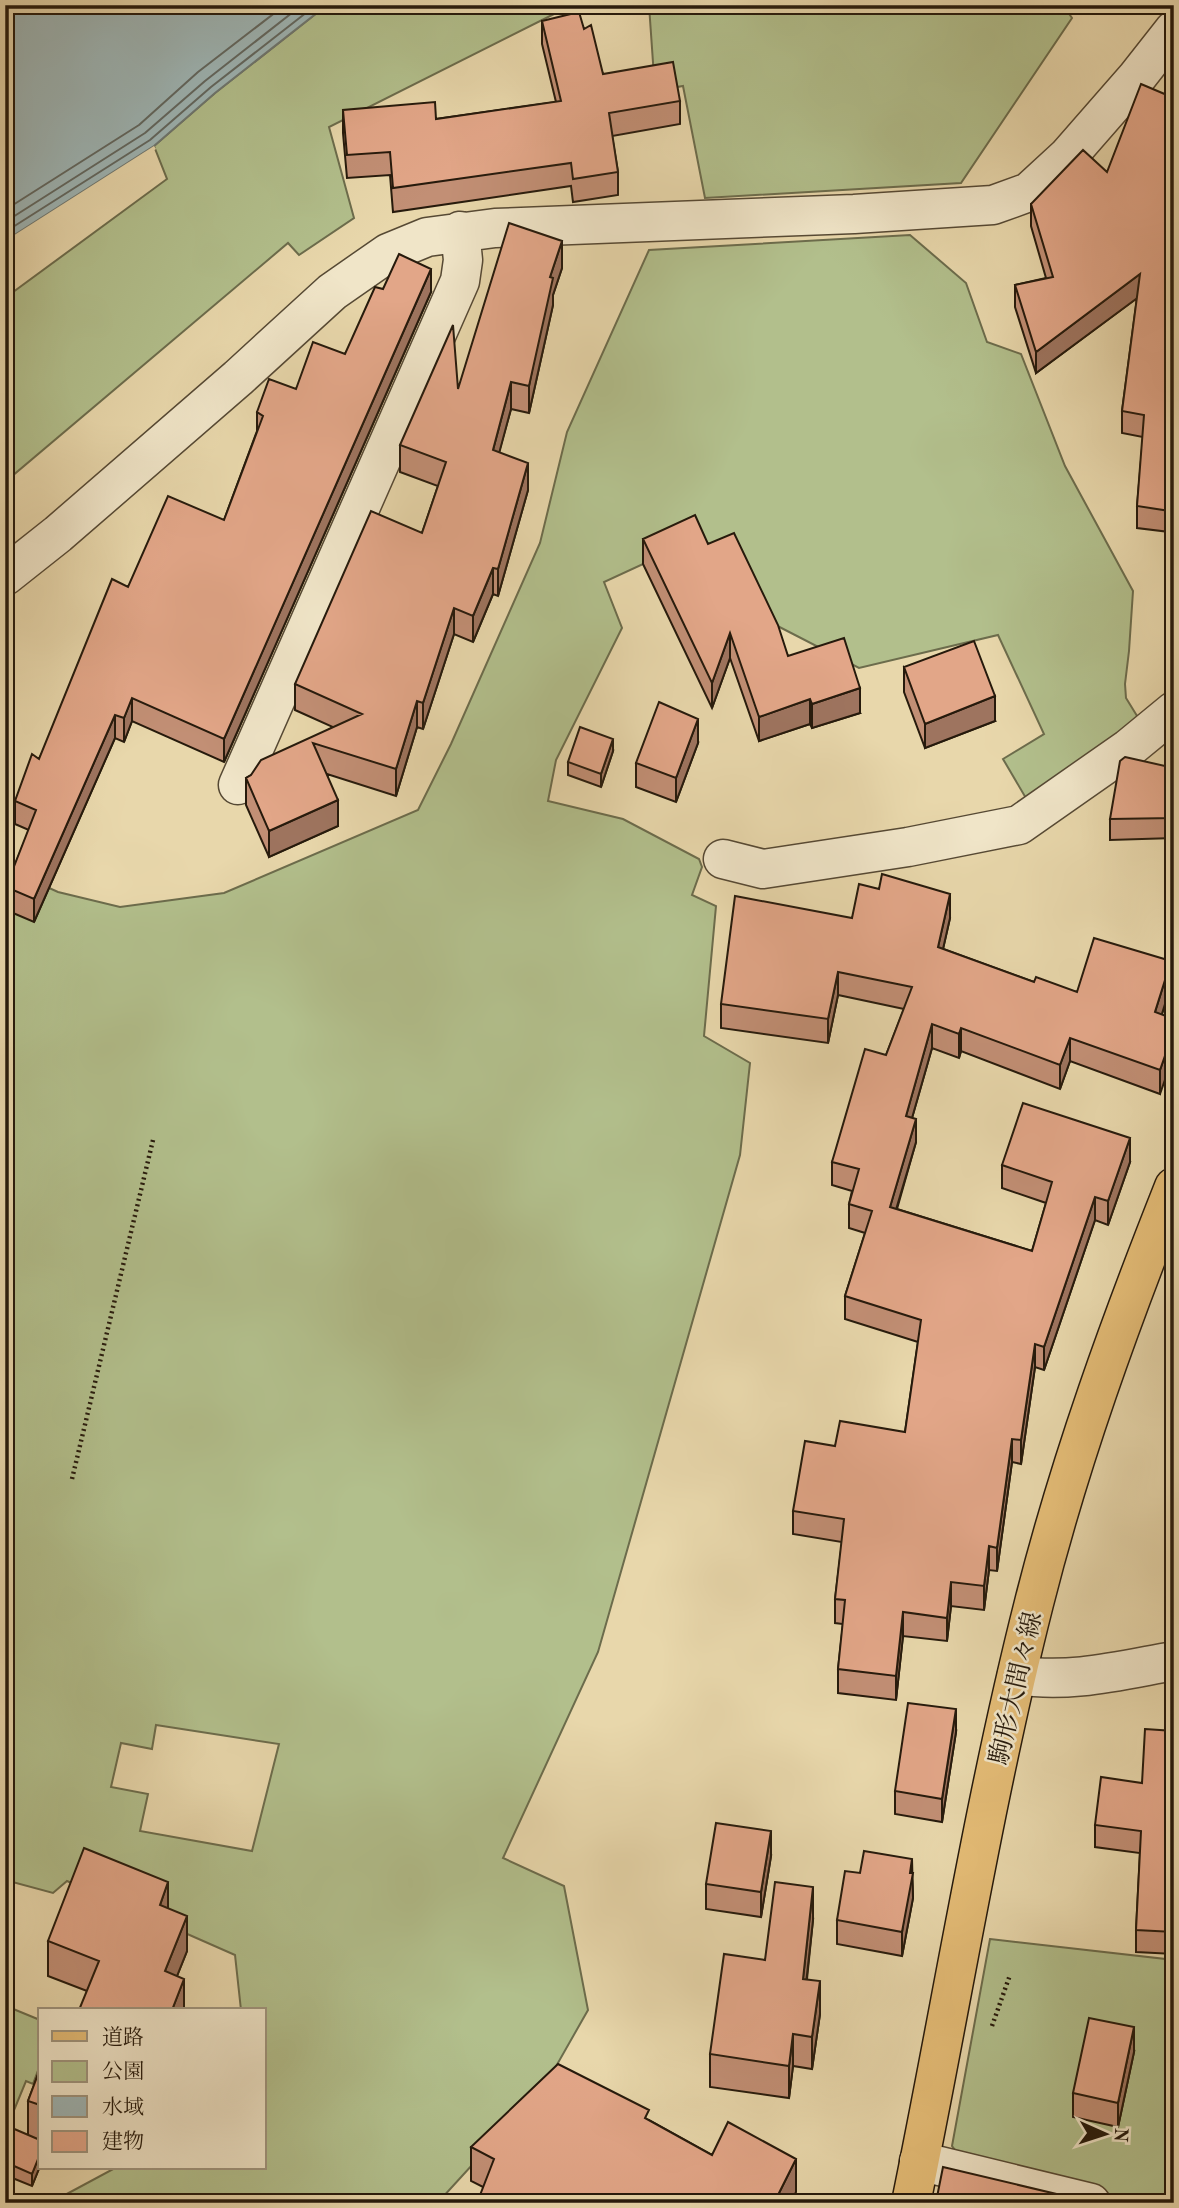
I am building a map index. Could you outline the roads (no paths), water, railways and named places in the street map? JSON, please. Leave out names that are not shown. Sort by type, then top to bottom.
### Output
[{"type":"main road","name":"駒形大間々線","points":[[911,2203],[1034,1602],[1075,1455],[1124,1314],[1174,1187]]},
{"type":"street","points":[[5,576],[58,534],[351,277],[388,253],[427,237],[460,231],[854,214],[993,205],[1029,192],[1049,174],[1171,39]]},
{"type":"street","points":[[238,785],[460,281],[463,260],[460,231]]},
{"type":"street","points":[[723,859],[763,869],[896,849],[1019,825],[1129,748],[1174,711]]},
{"type":"street","points":[[1017,1675],[1043,1680],[1174,1661]]},
{"type":"street","points":[[919,2161],[1091,2203]]},
{"type":"water","points":[[5,5],[327,5],[215,93],[154,146],[5,241]]}]
